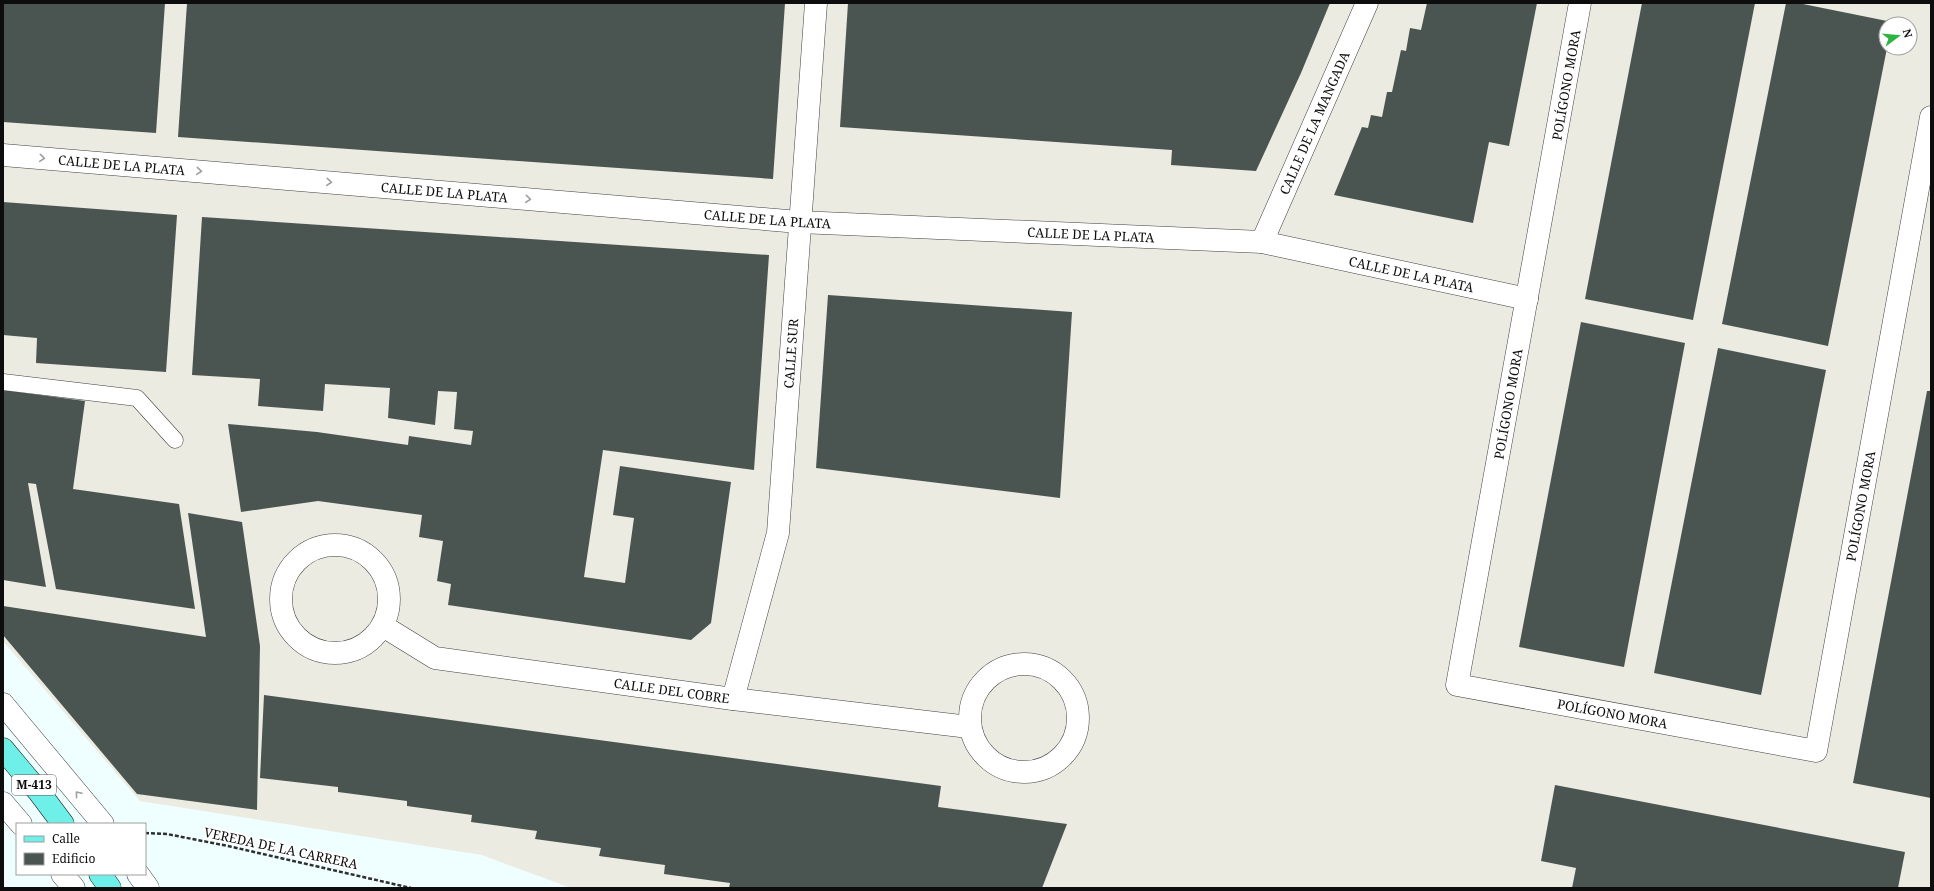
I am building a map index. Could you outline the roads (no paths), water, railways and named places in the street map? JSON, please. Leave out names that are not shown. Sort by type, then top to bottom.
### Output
[{"type":"main road","name":"M-413","points":[[3,749],[39,792],[62,823]]},
{"type":"main road","points":[[101,875],[110,888]]},
{"type":"street","name":"CALLE SUR","points":[[733,699],[778,534],[799,222],[816,3]]},
{"type":"street","name":"CALLE DE LA MANGADA","points":[[1262,242],[1367,3]]},
{"type":"street","name":"POLÍGONO MORA","points":[[1580,3],[1457,685],[1816,751],[1931,117]]},
{"type":"street","name":"CALLE DE LA PLATA","points":[[3,155],[799,222],[1262,242],[1527,299]]},
{"type":"street","points":[[326,544],[351,546],[372,558],[386,578],[389,596],[390,603],[383,626],[366,644],[343,653],[319,652],[298,639],[284,619],[280,595],[287,571],[304,553],[326,544]]},
{"type":"street","name":"CALLE DEL COBRE","points":[[383,626],[435,658],[733,699],[969,727]]},
{"type":"street","points":[[1027,663],[1051,670],[1069,686],[1079,709],[1077,734],[1065,756],[1045,770],[1020,773],[997,767],[979,750],[969,727],[971,702],[983,681],[1003,667],[1027,663]]},
{"type":"street","points":[[3,704],[102,823]]},
{"type":"street","points":[[3,803],[20,823]]},
{"type":"street","points":[[63,875],[74,888]]},
{"type":"street","points":[[139,875],[148,888]]},
{"type":"lane","points":[[3,382],[137,398],[175,440]]}]
